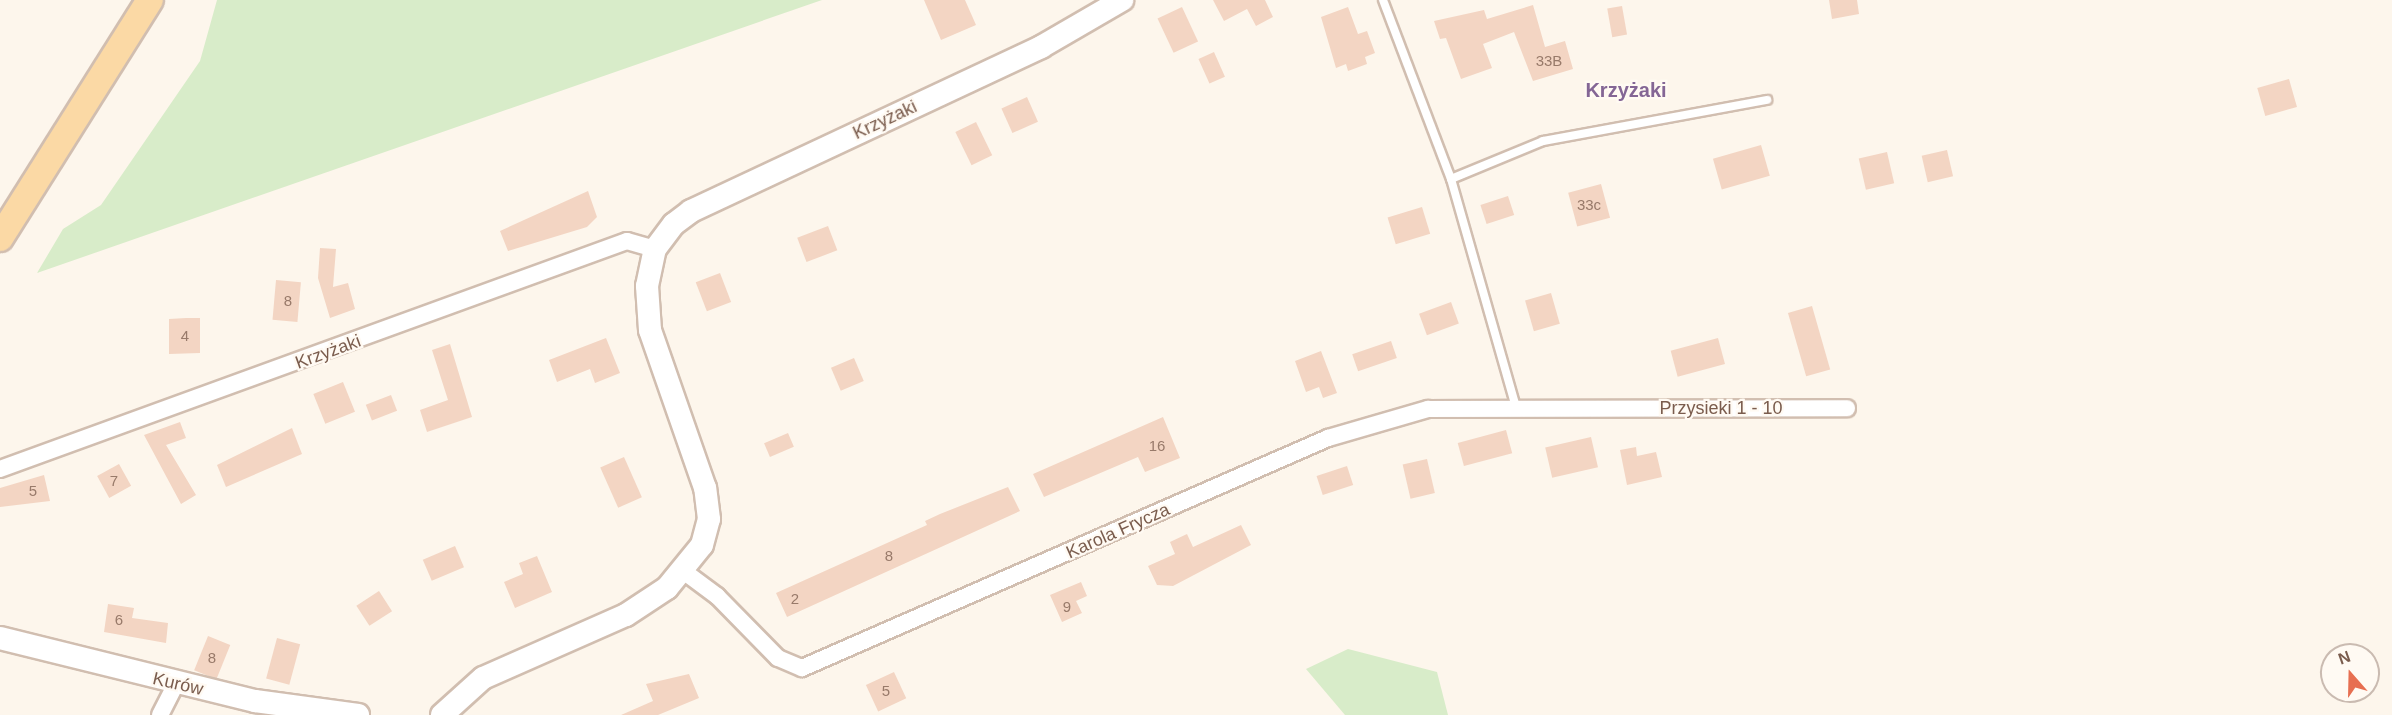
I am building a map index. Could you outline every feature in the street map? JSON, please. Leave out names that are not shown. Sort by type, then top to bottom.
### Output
[{"type":"main road","points":[[0,238],[150,0]]},
{"type":"street","name":"Krzyżaki","points":[[0,469],[627,241],[655,249],[691,211],[1041,46],[1122,0]]},
{"type":"street","points":[[442,715],[465,707],[483,678],[626,615],[667,588],[702,545],[709,519],[705,488],[650,330],[647,286],[655,249]]},
{"type":"street","name":"Karola Frycza","points":[[682,570],[717,596],[778,658],[802,668],[1328,438],[1428,409],[1515,405],[1596,409]]},
{"type":"street","name":"Przysieki 1 - 10","points":[[1596,409],[1847,408]]},
{"type":"street","name":"Kurów","points":[[0,639],[176,684],[358,715]]},
{"type":"street","points":[[160,715],[176,684]]},
{"type":"lane","points":[[1383,0],[1451,179],[1515,405]]},
{"type":"lane","points":[[1451,179],[1543,141],[1767,100]]},
{"type":"green space","points":[[217,0],[822,0],[37,273],[63,229],[101,205],[200,61]]},
{"type":"green space","points":[[1348,649],[1437,672],[1448,715],[1345,715],[1306,669]]},
{"type":"building","points":[[924,0],[965,0],[976,25],[941,40]]},
{"type":"building","points":[[1213,0],[1265,0],[1273,17],[1256,26],[1247,9],[1224,21]]},
{"type":"building","points":[[1829,0],[1857,0],[1859,14],[1832,19]]},
{"type":"building","points":[[1533,5],[1545,47],[1565,41],[1573,69],[1533,81],[1514,32],[1483,44],[1492,68],[1461,79],[1446,38],[1440,39],[1434,21],[1484,10],[1487,19]]},
{"type":"building","points":[[1622,6],[1627,35],[1612,37],[1607,9]]},
{"type":"building","points":[[1182,7],[1198,41],[1174,53],[1158,18]]},
{"type":"building","points":[[1348,7],[1358,34],[1367,31],[1375,53],[1365,57],[1367,64],[1348,71],[1346,64],[1336,68],[1321,17]]},
{"type":"building","points":[[1214,52],[1225,77],[1209,84],[1198,59]]},
{"type":"building","points":[[2289,79],[2297,107],[2265,116],[2257,88]]},
{"type":"building","points":[[1027,97],[1038,122],[1012,133],[1001,108]]},
{"type":"building","points":[[976,122],[992,155],[972,165],[955,132]]},
{"type":"building","points":[[1761,145],[1770,176],[1722,190],[1713,159]]},
{"type":"building","points":[[1947,150],[1953,176],[1928,182],[1922,156]]},
{"type":"building","points":[[1887,152],[1894,183],[1866,190],[1859,159]]},
{"type":"building","points":[[1601,184],[1610,218],[1577,227],[1568,193]]},
{"type":"building","points":[[588,191],[597,217],[587,227],[508,251],[500,231]]},
{"type":"building","points":[[1508,196],[1514,215],[1487,224],[1480,205]]},
{"type":"building","points":[[1422,207],[1430,234],[1396,244],[1388,218]]},
{"type":"building","points":[[828,226],[837,250],[807,262],[797,238]]},
{"type":"building","points":[[320,248],[336,249],[333,287],[348,283],[355,309],[330,318],[318,278]]},
{"type":"building","points":[[720,273],[731,302],[707,311],[696,282]]},
{"type":"building","points":[[276,280],[301,282],[297,322],[273,320]]},
{"type":"building","points":[[1551,293],[1560,324],[1534,331],[1525,300]]},
{"type":"building","points":[[1451,302],[1459,324],[1427,335],[1419,314]]},
{"type":"building","points":[[1812,306],[1830,369],[1806,376],[1788,313]]},
{"type":"building","points":[[200,318],[200,353],[169,354],[169,319]]},
{"type":"building","points":[[606,338],[620,373],[595,383],[590,369],[557,382],[549,360]]},
{"type":"building","points":[[1718,338],[1725,364],[1678,377],[1671,351]]},
{"type":"building","points":[[1391,341],[1397,358],[1358,371],[1352,354]]},
{"type":"building","points":[[450,344],[472,417],[427,432],[420,410],[448,400],[432,350]]},
{"type":"building","points":[[1321,351],[1337,393],[1323,398],[1319,387],[1306,392],[1295,361]]},
{"type":"building","points":[[854,358],[864,381],[841,391],[831,368]]},
{"type":"building","points":[[343,382],[355,412],[325,424],[313,394]]},
{"type":"building","points":[[391,395],[397,411],[372,421],[366,405]]},
{"type":"building","points":[[1163,417],[1180,458],[1145,472],[1138,457],[1044,497],[1033,474]]},
{"type":"building","points":[[180,422],[186,438],[166,445],[196,495],[181,504],[144,435]]},
{"type":"building","points":[[292,428],[302,454],[226,487],[217,465]]},
{"type":"building","points":[[1506,430],[1512,453],[1464,466],[1458,443]]},
{"type":"building","points":[[788,433],[794,447],[770,457],[764,443]]},
{"type":"building","points":[[1591,437],[1598,467],[1552,478],[1545,448]]},
{"type":"building","points":[[1636,447],[1637,456],[1656,452],[1662,477],[1627,485],[1620,450]]},
{"type":"building","points":[[624,457],[642,497],[618,508],[600,468]]},
{"type":"building","points":[[1427,459],[1435,493],[1411,499],[1403,465]]},
{"type":"building","points":[[119,464],[131,486],[109,498],[97,476]]},
{"type":"building","points":[[1347,466],[1353,485],[1323,495],[1317,476]]},
{"type":"building","points":[[44,475],[50,501],[0,507],[0,488]]},
{"type":"building","points":[[1008,487],[1020,511],[787,617],[776,593],[927,525],[925,521],[940,514]]},
{"type":"building","points":[[1241,525],[1251,545],[1173,586],[1157,585],[1148,566],[1175,554],[1170,542],[1187,534],[1193,547]]},
{"type":"building","points":[[455,546],[464,567],[432,581],[423,560]]},
{"type":"building","points":[[537,556],[552,592],[515,608],[504,582],[523,574],[519,563]]},
{"type":"building","points":[[1081,582],[1087,596],[1076,601],[1082,613],[1062,622],[1050,595]]},
{"type":"building","points":[[379,591],[392,611],[369,626],[356,606]]},
{"type":"building","points":[[108,604],[134,608],[132,618],[168,623],[166,643],[104,632]]},
{"type":"building","points":[[208,636],[230,645],[216,679],[194,670]]},
{"type":"building","points":[[277,638],[300,644],[289,685],[266,679]]},
{"type":"building","points":[[894,672],[906,698],[878,711],[866,685]]},
{"type":"building","points":[[689,674],[699,698],[658,715],[621,715],[653,701],[646,684]]},
{"type":"district","name":"Krzyżaki","points":[[1626,90]]}]
